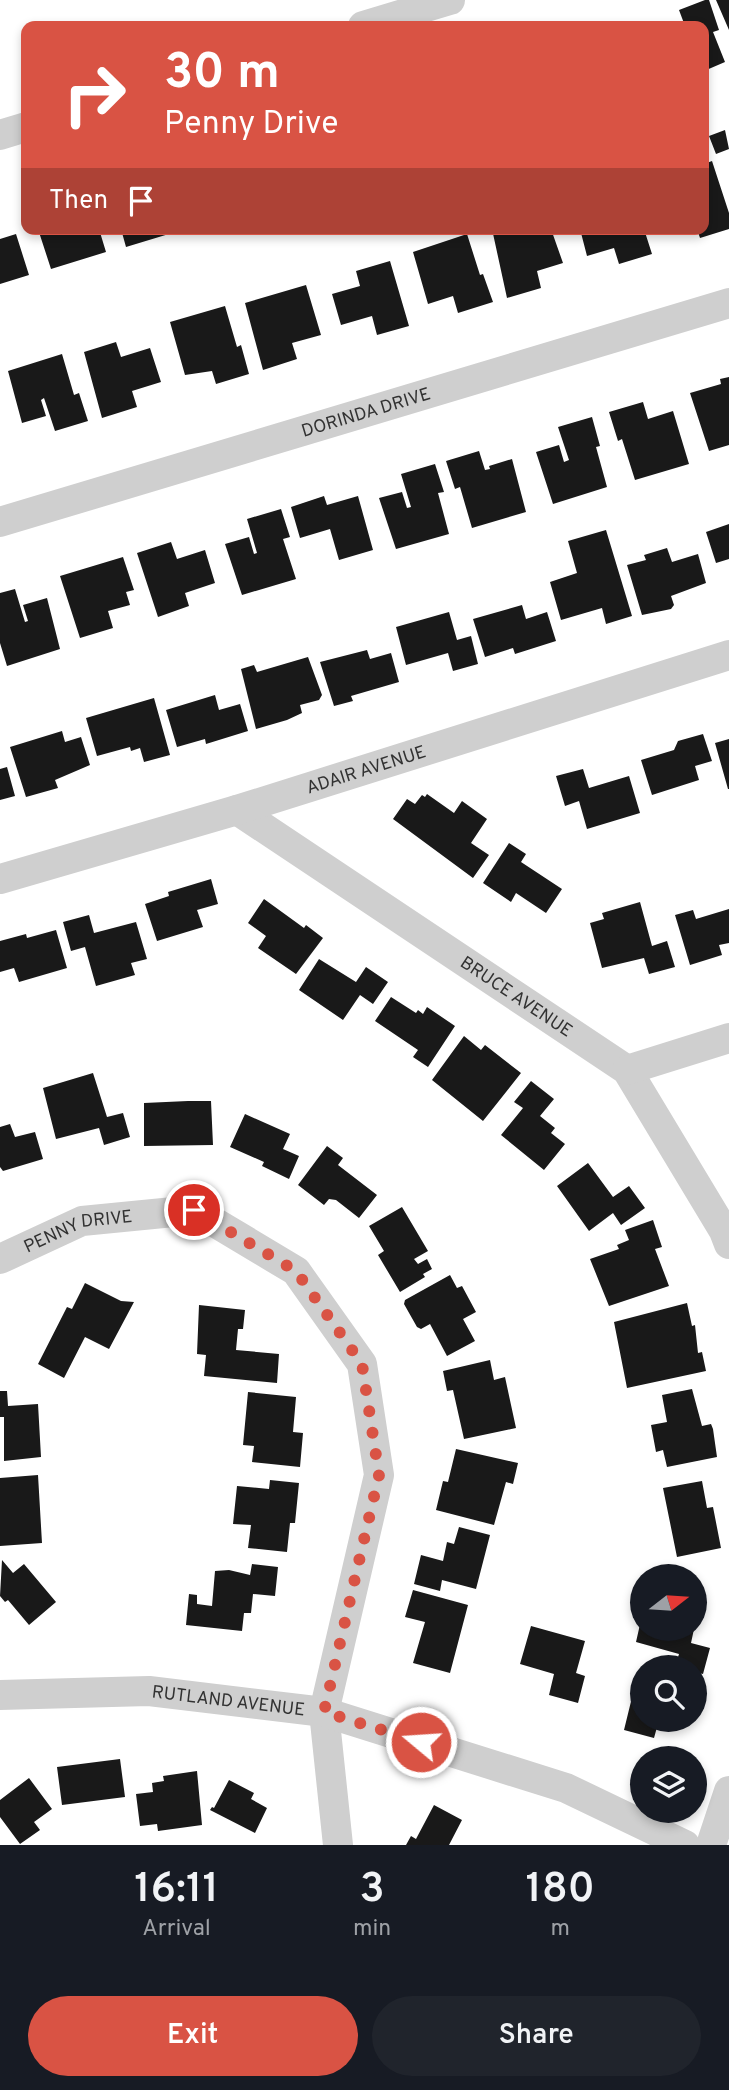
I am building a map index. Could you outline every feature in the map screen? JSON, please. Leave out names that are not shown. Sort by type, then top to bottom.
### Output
[{"type":"street","points":[[379,21],[450,0]]},
{"type":"street","points":[[0,135],[21,129]]},
{"type":"street","name":"DORINDA DRIVE","points":[[0,522],[729,303]]},
{"type":"street","name":"ADAIR AVENUE","points":[[0,879],[237,810],[729,655]]},
{"type":"street","name":"BRUCE AVENUE","points":[[237,810],[628,1070],[724,1231],[729,1244]]},
{"type":"street","points":[[628,1070],[729,1038]]},
{"type":"street","name":"PENNY DRIVE","points":[[0,1259],[82,1221],[194,1210],[296,1271],[362,1364],[379,1475],[324,1712],[338,1845]]},
{"type":"street","name":"RUTLAND AVENUE","points":[[0,1695],[149,1691],[324,1712],[566,1788],[685,1845]]},
{"type":"street","points":[[710,1845],[729,1791]]},
{"type":"building","points":[[709,0],[719,30],[713,32],[725,62],[709,69],[709,21],[683,21],[679,10]]},
{"type":"building","points":[[716,0],[729,0],[729,30]]},
{"type":"building","points":[[725,130],[729,149],[716,154],[709,136]]},
{"type":"building","points":[[712,161],[729,213],[729,229],[700,238],[699,235],[709,235],[709,162]]},
{"type":"building","points":[[16,234],[29,275],[0,284],[0,239]]},
{"type":"building","points":[[40,235],[101,235],[106,252],[51,269]]},
{"type":"building","points":[[123,235],[166,235],[126,247]]},
{"type":"building","points":[[467,235],[480,275],[483,274],[493,302],[458,313],[453,296],[428,304],[413,252]]},
{"type":"building","points":[[493,235],[553,235],[563,263],[537,271],[541,288],[507,298]]},
{"type":"building","points":[[582,235],[646,235],[652,254],[619,264],[614,248],[587,256]]},
{"type":"building","points":[[390,261],[409,326],[377,335],[372,316],[341,325],[332,294],[360,286],[356,271]]},
{"type":"building","points":[[306,285],[321,335],[292,343],[297,359],[263,370],[245,303]]},
{"type":"building","points":[[225,306],[237,347],[241,345],[249,374],[216,384],[212,371],[185,375],[170,322]]},
{"type":"building","points":[[116,342],[121,357],[150,348],[161,382],[132,391],[137,407],[102,418],[84,352]]},
{"type":"building","points":[[62,354],[74,395],[79,393],[88,421],[55,431],[44,398],[41,400],[46,416],[22,423],[8,371]]},
{"type":"building","points":[[729,377],[729,445],[709,451],[690,393],[721,384],[720,379]]},
{"type":"building","points":[[643,402],[648,419],[673,411],[689,464],[635,480],[622,439],[618,441],[609,412]]},
{"type":"building","points":[[592,417],[600,446],[596,447],[607,487],[553,504],[536,452],[559,445],[564,462],[569,460],[558,427]]},
{"type":"building","points":[[479,451],[485,470],[490,469],[489,466],[512,459],[526,512],[472,528],[460,487],[455,489],[446,461]]},
{"type":"building","points":[[435,464],[444,492],[438,493],[449,534],[396,549],[379,498],[402,492],[407,508],[411,507],[401,474]]},
{"type":"building","points":[[324,496],[327,505],[358,496],[373,550],[339,560],[330,529],[300,538],[291,507]]},
{"type":"building","points":[[281,509],[290,537],[283,539],[296,579],[242,595],[225,544],[249,537],[254,554],[257,553],[247,519]]},
{"type":"building","points":[[729,524],[729,559],[716,563],[706,532]]},
{"type":"building","points":[[606,530],[632,616],[606,624],[602,608],[561,620],[550,582],[577,573],[568,541]]},
{"type":"building","points":[[171,542],[177,559],[205,550],[215,583],[185,593],[189,606],[158,617],[137,553]]},
{"type":"building","points":[[667,548],[672,562],[698,554],[706,583],[671,596],[674,605],[671,609],[642,615],[627,565],[646,560],[644,555]]},
{"type":"building","points":[[123,557],[134,590],[126,592],[130,605],[108,611],[113,628],[80,638],[60,576]]},
{"type":"building","points":[[15,589],[25,622],[28,621],[23,605],[47,598],[60,649],[7,666],[0,643],[0,593]]},
{"type":"building","points":[[522,605],[526,619],[547,612],[556,641],[515,654],[513,648],[485,657],[473,619]]},
{"type":"building","points":[[449,612],[457,640],[471,636],[478,664],[453,671],[448,653],[406,665],[396,627]]},
{"type":"building","points":[[367,650],[370,659],[391,653],[399,682],[351,696],[353,701],[334,706],[320,662]]},
{"type":"building","points":[[308,657],[322,695],[319,700],[300,705],[302,713],[287,720],[256,729],[241,669],[254,665],[257,672]]},
{"type":"building","points":[[215,695],[219,710],[240,704],[248,731],[206,744],[205,739],[177,747],[166,710]]},
{"type":"building","points":[[154,698],[170,755],[144,762],[140,748],[131,751],[130,747],[97,756],[86,718]]},
{"type":"building","points":[[62,731],[65,742],[81,737],[90,765],[55,780],[58,788],[26,797],[10,747]]},
{"type":"building","points":[[703,734],[712,761],[695,766],[699,780],[652,795],[641,760],[674,750],[678,741]]},
{"type":"building","points":[[729,739],[729,789],[728,789],[715,743]]},
{"type":"building","points":[[7,767],[15,796],[0,800],[0,769]]},
{"type":"building","points":[[583,769],[589,788],[629,776],[640,813],[587,829],[579,801],[565,806],[556,776]]},
{"type":"building","points":[[427,794],[454,813],[462,801],[487,819],[471,843],[489,855],[473,878],[393,819],[407,799],[415,804],[422,795],[425,797]]},
{"type":"building","points":[[509,843],[526,854],[521,862],[562,889],[546,913],[516,893],[511,902],[483,883]]},
{"type":"building","points":[[211,879],[218,904],[197,910],[203,927],[157,941],[145,904],[169,896],[168,892]]},
{"type":"building","points":[[264,899],[304,928],[306,925],[323,938],[296,974],[258,948],[266,936],[248,923]]},
{"type":"building","points":[[640,902],[652,946],[667,941],[675,967],[649,974],[644,958],[602,968],[590,923],[604,919],[602,913]]},
{"type":"building","points":[[729,909],[729,943],[719,945],[722,955],[690,965],[675,915],[693,910],[696,919]]},
{"type":"building","points":[[89,915],[94,933],[136,922],[147,959],[131,963],[135,975],[96,986],[85,947],[71,951],[63,922]]},
{"type":"building","points":[[56,930],[67,968],[19,982],[14,968],[0,972],[0,941],[26,934],[27,938]]},
{"type":"building","points":[[319,959],[356,982],[366,967],[388,982],[373,1004],[360,995],[343,1020],[299,990]]},
{"type":"building","points":[[391,997],[416,1013],[418,1010],[423,1014],[427,1007],[455,1026],[428,1067],[413,1057],[418,1050],[375,1021]]},
{"type":"building","points":[[464,1036],[481,1050],[485,1045],[521,1073],[483,1121],[432,1080]]},
{"type":"building","points":[[93,1073],[107,1117],[123,1113],[130,1137],[104,1145],[99,1128],[56,1139],[43,1088]]},
{"type":"building","points":[[531,1081],[554,1099],[540,1116],[555,1128],[551,1133],[565,1144],[544,1170],[501,1135],[523,1108],[514,1102]]},
{"type":"building","points":[[211,1101],[213,1145],[144,1146],[144,1103]]},
{"type":"building","points":[[245,1114],[290,1134],[283,1149],[299,1156],[289,1179],[262,1166],[264,1162],[230,1147]]},
{"type":"building","points":[[10,1124],[15,1137],[35,1132],[43,1159],[3,1171],[0,1167],[0,1127]]},
{"type":"building","points":[[327,1146],[343,1158],[338,1165],[377,1195],[359,1218],[336,1200],[329,1199],[324,1205],[298,1185]]},
{"type":"building","points":[[588,1163],[613,1197],[629,1186],[645,1208],[621,1225],[613,1213],[589,1231],[557,1186]]},
{"type":"building","points":[[402,1207],[428,1251],[414,1259],[418,1264],[427,1259],[432,1269],[423,1274],[425,1277],[400,1292],[378,1255],[384,1251],[369,1226]]},
{"type":"building","points":[[653,1220],[662,1247],[655,1249],[669,1286],[609,1306],[590,1259],[619,1249],[617,1245],[629,1240],[625,1230]]},
{"type":"building","points":[[450,1275],[457,1288],[462,1286],[476,1312],[463,1319],[475,1341],[447,1356],[430,1324],[421,1329],[417,1327],[404,1304],[405,1300]]},
{"type":"building","points":[[85,1283],[121,1301],[134,1302],[109,1349],[85,1337],[64,1378],[38,1364],[67,1307],[72,1309]]},
{"type":"building","points":[[687,1303],[692,1326],[695,1325],[698,1353],[702,1352],[706,1371],[627,1388],[614,1322]]},
{"type":"building","points":[[199,1305],[245,1310],[243,1329],[238,1329],[236,1350],[279,1354],[277,1383],[204,1376],[206,1355],[197,1354]]},
{"type":"building","points":[[490,1360],[494,1380],[505,1377],[516,1428],[464,1439],[453,1390],[447,1391],[443,1371]]},
{"type":"building","points":[[692,1389],[702,1426],[711,1424],[713,1429],[717,1457],[667,1467],[663,1450],[656,1452],[651,1425],[667,1422],[662,1395]]},
{"type":"building","points":[[0,1391],[7,1391],[8,1406],[38,1404],[41,1457],[4,1461],[4,1417],[0,1417]]},
{"type":"building","points":[[248,1392],[296,1397],[293,1432],[303,1433],[300,1467],[252,1462],[254,1446],[243,1445]]},
{"type":"building","points":[[456,1449],[518,1463],[513,1484],[506,1482],[494,1525],[436,1510],[443,1481],[448,1482]]},
{"type":"building","points":[[38,1475],[42,1543],[0,1546],[0,1478]]},
{"type":"building","points":[[270,1480],[299,1483],[295,1523],[290,1523],[287,1552],[248,1548],[251,1525],[233,1524],[237,1486],[269,1489]]},
{"type":"building","points":[[702,1481],[707,1508],[713,1507],[721,1548],[677,1557],[663,1488]]},
{"type":"building","points":[[459,1527],[490,1535],[476,1589],[442,1580],[440,1591],[414,1584],[421,1555],[443,1561],[447,1542],[454,1544]]},
{"type":"building","points":[[2,1560],[13,1573],[24,1564],[56,1602],[29,1625],[8,1600],[5,1602],[0,1596]]},
{"type":"building","points":[[252,1564],[278,1567],[275,1596],[253,1594],[251,1613],[244,1613],[242,1631],[186,1625],[189,1594],[197,1595],[197,1604],[212,1606],[215,1571],[229,1570],[250,1575]]},
{"type":"building","points":[[413,1590],[468,1605],[450,1673],[413,1663],[425,1622],[405,1617]]},
{"type":"building","points":[[531,1626],[585,1641],[576,1673],[585,1676],[578,1703],[549,1695],[554,1674],[520,1664]]},
{"type":"building","points":[[636,1642],[691,1642],[710,1648],[707,1659],[707,1655],[679,1654]]},
{"type":"building","points":[[630,1706],[630,1732],[624,1730]]},
{"type":"building","points":[[632,1732],[656,1732],[654,1738]]},
{"type":"building","points":[[120,1759],[125,1797],[62,1805],[57,1767]]},
{"type":"building","points":[[197,1771],[202,1825],[158,1831],[157,1824],[140,1826],[136,1794],[153,1792],[152,1783],[164,1781],[163,1776]]},
{"type":"building","points":[[29,1778],[52,1809],[34,1822],[40,1830],[20,1844],[0,1817],[0,1800]]},
{"type":"building","points":[[229,1780],[254,1793],[251,1799],[267,1808],[255,1833],[210,1810],[214,1808]]},
{"type":"building","points":[[434,1805],[462,1820],[449,1845],[406,1845],[411,1836],[416,1839]]},
{"type":"route","points":[[194,1210],[296,1271],[362,1364],[379,1475],[324,1712],[421,1742]]}]
